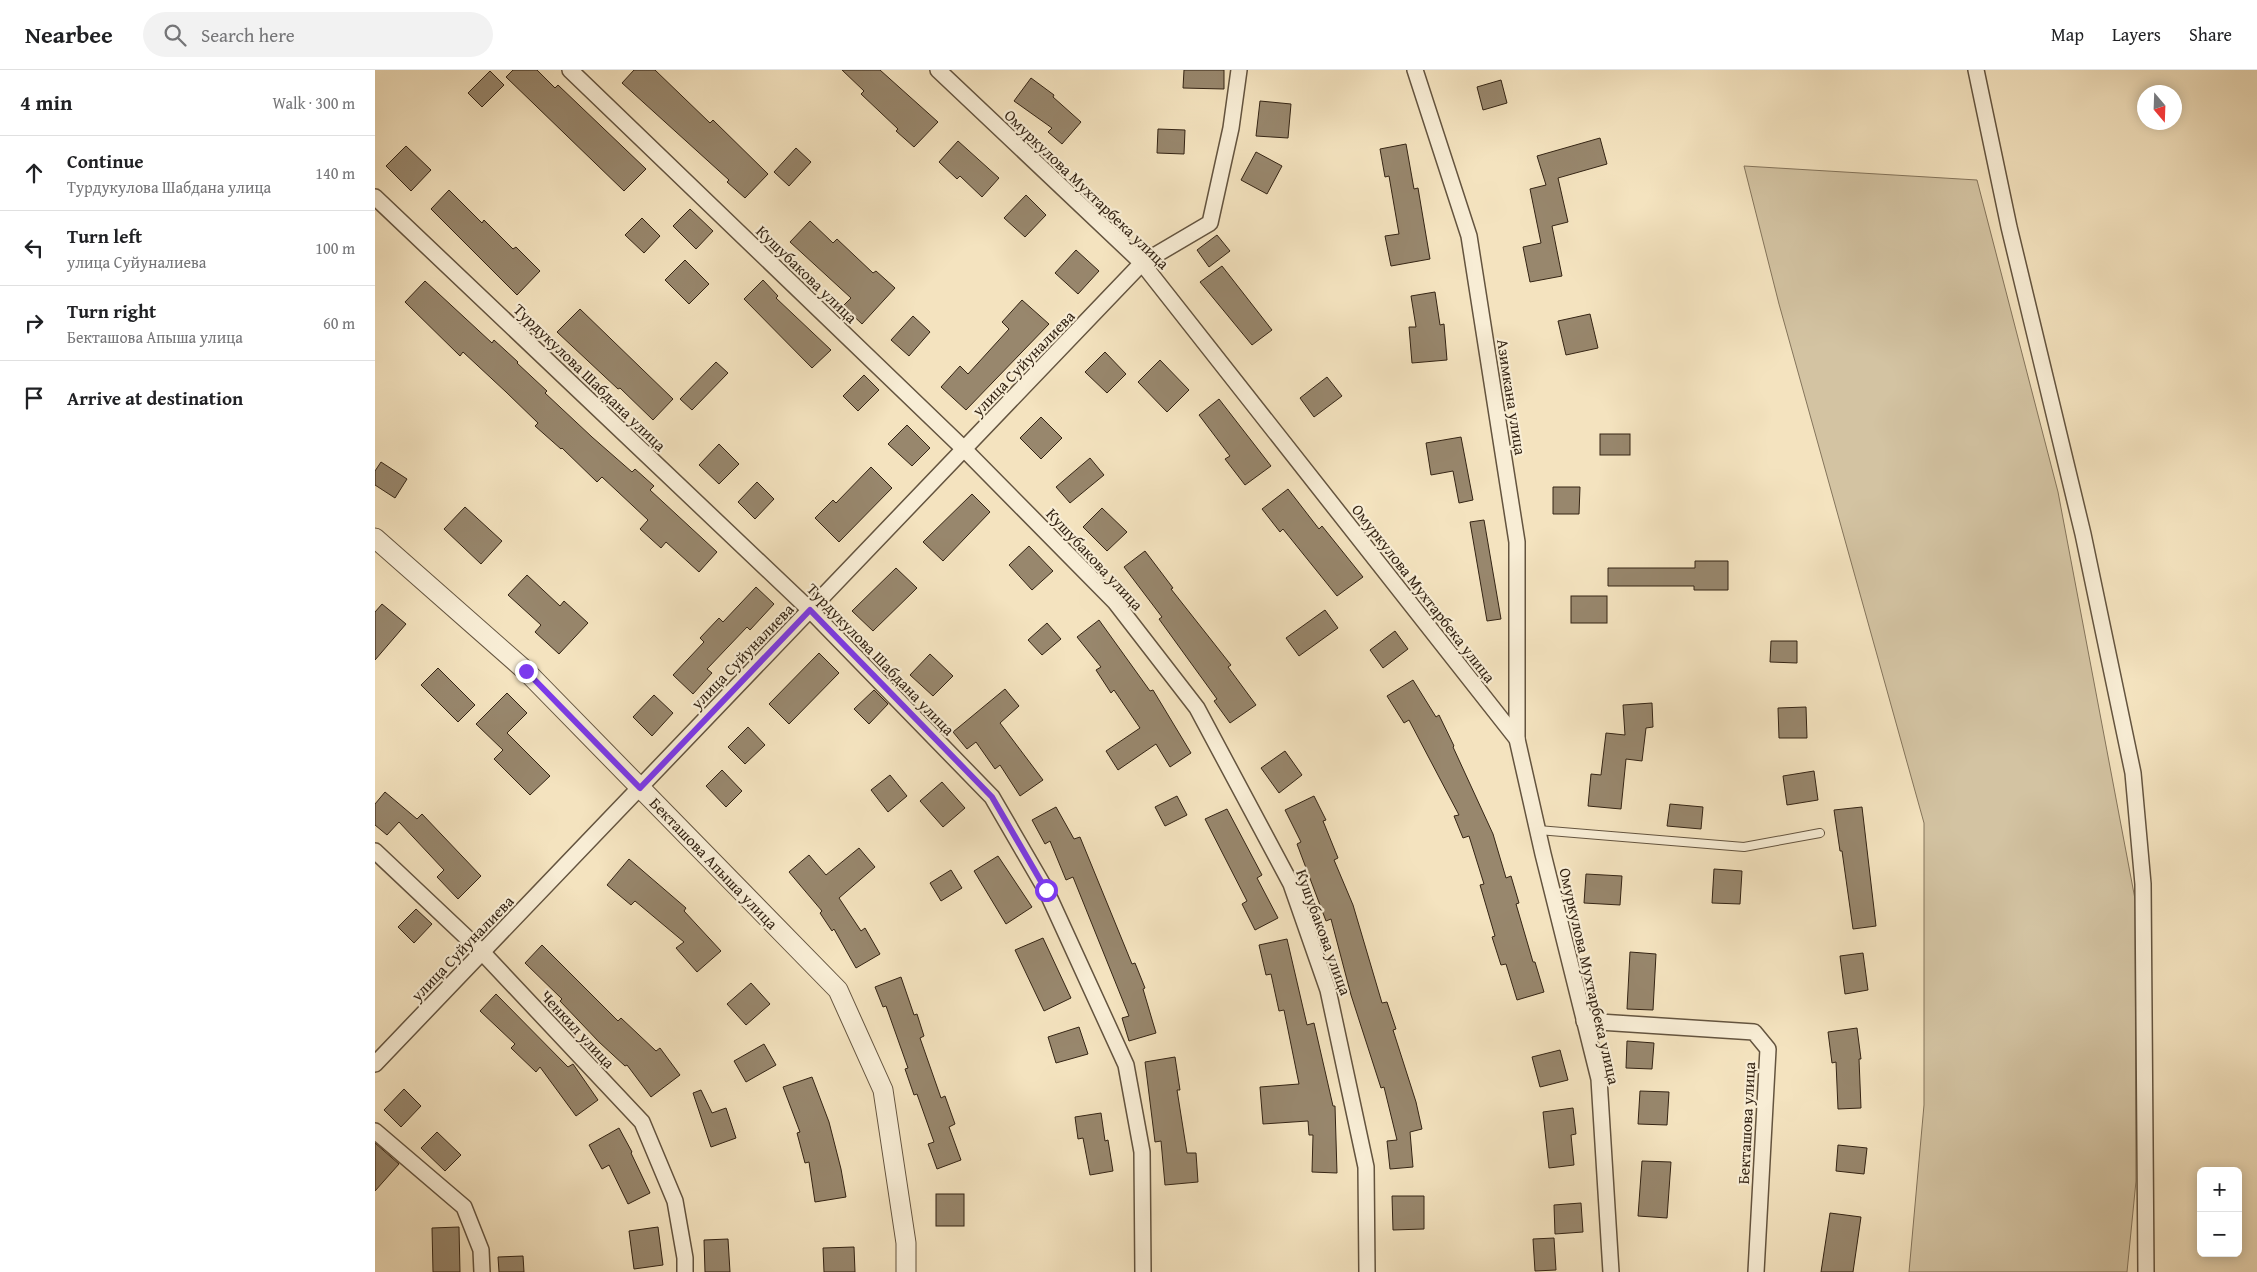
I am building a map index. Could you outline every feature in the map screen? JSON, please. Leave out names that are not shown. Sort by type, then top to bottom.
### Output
[{"type":"street","name":"Кушубакова улица","points":[[570,70],[964,449],[1115,602],[1197,708],[1291,884],[1328,990],[1366,1167],[1367,1272]]},
{"type":"street","name":"Омуркулова Мухтарбека улица","points":[[937,70],[1142,264],[1517,739],[1537,830],[1599,1079],[1611,1272]]},
{"type":"street","name":"улица Суйуналиева","points":[[375,1064],[1142,264],[1210,223],[1231,128],[1239,70]]},
{"type":"street","name":"Азимкана улица","points":[[1415,70],[1469,236],[1517,542],[1517,739]]},
{"type":"street","points":[[1976,70],[2009,227],[2083,534],[2133,773],[2143,884],[2146,1272]]},
{"type":"street","name":"Турдукулова Шабдана улица","points":[[375,197],[810,610],[992,797],[1046,890],[1126,1064],[1142,1152],[1143,1272]]},
{"type":"street","name":"Бекташова Апыша улица","points":[[375,538],[526,671],[838,990],[883,1090],[906,1243],[906,1272]]},
{"type":"street","name":"Ченкил улица","points":[[375,851],[482,952],[642,1122],[675,1201],[685,1258],[685,1272]]},
{"type":"street","name":"Бекташова улица","points":[[1584,1021],[1754,1032],[1768,1049],[1756,1272]]},
{"type":"street","points":[[375,1131],[464,1207],[481,1250],[482,1272]]},
{"type":"lane","points":[[1537,830],[1744,846],[1820,833]]},
{"type":"shaded area","points":[[1744,166],[1977,180],[2058,492],[2135,899],[2136,1181],[2127,1272],[1909,1272],[1924,1105],[1924,823],[1779,304]]},
{"type":"building","points":[[513,70],[537,70],[555,88],[558,85],[646,169],[624,191],[506,77]]},
{"type":"building","points":[[634,70],[655,70],[710,123],[713,120],[768,174],[745,198],[727,182],[729,180],[622,83]]},
{"type":"building","points":[[842,70],[880,70],[938,122],[914,147],[861,94],[864,91]]},
{"type":"building","points":[[1184,70],[1224,70],[1224,89],[1183,88]]},
{"type":"building","points":[[490,71],[504,85],[482,107],[468,93]]},
{"type":"building","points":[[1031,78],[1054,95],[1053,97],[1081,122],[1062,144],[1048,132],[1052,128],[1014,101]]},
{"type":"building","points":[[1501,80],[1507,103],[1483,110],[1477,87]]},
{"type":"building","points":[[1260,101],[1291,104],[1288,138],[1256,136]]},
{"type":"building","points":[[1158,129],[1185,130],[1184,154],[1157,153]]},
{"type":"building","points":[[1600,138],[1607,164],[1558,178],[1568,222],[1552,226],[1562,276],[1530,282],[1523,247],[1541,243],[1530,189],[1546,185],[1537,156]]},
{"type":"building","points":[[958,141],[999,178],[982,197],[960,176],[957,179],[939,162]]},
{"type":"building","points":[[1406,144],[1414,189],[1418,188],[1430,259],[1391,266],[1385,236],[1399,234],[1389,176],[1385,177],[1380,149]]},
{"type":"building","points":[[406,146],[431,170],[411,191],[386,166]]},
{"type":"building","points":[[796,148],[811,162],[789,186],[774,172]]},
{"type":"building","points":[[1256,152],[1282,166],[1267,194],[1241,180]]},
{"type":"building","points":[[449,190],[482,223],[484,220],[513,249],[516,247],[540,271],[517,295],[431,209]]},
{"type":"building","points":[[1026,195],[1046,215],[1025,237],[1004,218]]},
{"type":"building","points":[[690,209],[713,231],[696,249],[673,226]]},
{"type":"building","points":[[642,218],[660,236],[644,253],[625,235]]},
{"type":"building","points":[[810,221],[833,243],[837,239],[873,273],[876,271],[895,288],[862,324],[843,306],[851,298],[790,242]]},
{"type":"building","points":[[1217,235],[1230,251],[1209,267],[1197,250]]},
{"type":"building","points":[[1076,250],[1099,271],[1078,294],[1055,273]]},
{"type":"building","points":[[685,260],[709,284],[689,304],[665,280]]},
{"type":"building","points":[[1222,266],[1272,330],[1252,345],[1200,282]]},
{"type":"building","points":[[763,280],[778,296],[776,298],[831,350],[812,368],[744,299]]},
{"type":"building","points":[[425,281],[492,343],[494,340],[518,362],[547,391],[545,393],[592,437],[632,472],[635,469],[654,486],[650,490],[717,552],[699,572],[666,542],[661,548],[640,529],[648,520],[602,477],[597,482],[562,448],[535,426],[538,423],[506,392],[463,352],[460,356],[405,302]]},
{"type":"building","points":[[1435,292],[1440,325],[1444,324],[1447,360],[1412,363],[1409,327],[1416,327],[1411,296]]},
{"type":"building","points":[[1022,300],[1049,324],[966,410],[941,387],[960,366],[968,374],[1009,329],[1002,322]]},
{"type":"building","points":[[580,309],[673,399],[653,420],[557,332]]},
{"type":"building","points":[[1590,314],[1598,348],[1566,355],[1558,321]]},
{"type":"building","points":[[913,316],[930,332],[909,356],[891,340]]},
{"type":"building","points":[[1105,352],[1126,374],[1107,393],[1085,372]]},
{"type":"building","points":[[1160,360],[1189,390],[1167,412],[1138,382]]},
{"type":"building","points":[[716,362],[728,373],[692,410],[680,399]]},
{"type":"building","points":[[864,375],[879,390],[858,411],[843,396]]},
{"type":"building","points":[[1327,377],[1342,396],[1314,417],[1300,398]]},
{"type":"building","points":[[1219,399],[1271,466],[1245,485],[1225,459],[1230,456],[1199,415]]},
{"type":"building","points":[[1041,417],[1062,438],[1041,459],[1020,438]]},
{"type":"building","points":[[907,425],[930,448],[912,466],[888,444]]},
{"type":"building","points":[[1600,434],[1630,434],[1630,455],[1600,455]]},
{"type":"building","points":[[1461,437],[1473,500],[1459,503],[1453,471],[1431,475],[1426,443]]},
{"type":"building","points":[[719,444],[739,464],[719,484],[699,465]]},
{"type":"building","points":[[1090,458],[1104,475],[1070,503],[1056,487]]},
{"type":"building","points":[[381,462],[407,479],[395,498],[375,485],[375,471]]},
{"type":"building","points":[[871,467],[892,488],[839,542],[815,518],[833,500],[836,503]]},
{"type":"building","points":[[757,482],[774,499],[755,519],[738,502]]},
{"type":"building","points":[[1553,487],[1580,487],[1579,514],[1553,514]]},
{"type":"building","points":[[1288,489],[1319,529],[1322,526],[1363,577],[1337,596],[1283,529],[1280,532],[1262,509]]},
{"type":"building","points":[[972,494],[990,512],[943,561],[923,542]]},
{"type":"building","points":[[465,507],[502,541],[481,564],[444,529]]},
{"type":"building","points":[[1102,508],[1127,532],[1107,551],[1083,527]]},
{"type":"building","points":[[1484,520],[1501,619],[1487,621],[1470,522]]},
{"type":"building","points":[[1029,546],[1053,571],[1032,590],[1009,565]]},
{"type":"building","points":[[1145,551],[1173,588],[1171,589],[1231,665],[1228,667],[1256,705],[1230,723],[1214,701],[1217,699],[1159,619],[1162,617],[1124,567]]},
{"type":"building","points":[[1695,561],[1728,561],[1728,590],[1694,590],[1694,586],[1608,586],[1608,568],[1695,568]]},
{"type":"building","points":[[896,568],[917,588],[873,631],[852,611]]},
{"type":"building","points":[[527,575],[560,606],[564,601],[588,623],[559,654],[535,632],[541,625],[508,595]]},
{"type":"building","points":[[756,587],[774,604],[750,630],[747,627],[707,669],[712,673],[693,694],[673,675],[704,642],[700,638],[719,618],[723,622]]},
{"type":"building","points":[[1571,596],[1607,596],[1607,623],[1571,623]]},
{"type":"building","points":[[382,604],[406,624],[375,660],[375,612]]},
{"type":"building","points":[[1325,610],[1338,628],[1299,656],[1286,638]]},
{"type":"building","points":[[1099,620],[1150,691],[1153,690],[1191,753],[1170,767],[1156,744],[1118,770],[1106,751],[1140,728],[1114,690],[1111,693],[1096,670],[1101,667],[1077,637]]},
{"type":"building","points":[[1047,623],[1061,639],[1042,655],[1028,640]]},
{"type":"building","points":[[1395,631],[1408,649],[1383,668],[1370,650]]},
{"type":"building","points":[[1771,641],[1797,641],[1797,663],[1770,662]]},
{"type":"building","points":[[819,653],[839,673],[789,724],[769,704]]},
{"type":"building","points":[[930,654],[953,676],[933,696],[910,675]]},
{"type":"building","points":[[438,668],[475,705],[458,722],[421,685]]},
{"type":"building","points":[[1413,680],[1436,717],[1439,715],[1493,834],[1506,878],[1511,876],[1519,903],[1516,904],[1544,992],[1517,1000],[1506,964],[1501,965],[1492,937],[1495,936],[1480,885],[1484,884],[1469,836],[1463,838],[1454,816],[1459,815],[1409,720],[1404,723],[1387,696]]},
{"type":"building","points":[[1005,689],[1019,706],[1000,723],[1043,780],[1020,796],[1000,765],[995,769],[976,742],[967,749],[953,732]]},
{"type":"building","points":[[874,690],[888,704],[869,724],[854,709]]},
{"type":"building","points":[[507,693],[527,713],[507,733],[550,776],[530,795],[494,759],[503,750],[476,724]]},
{"type":"building","points":[[654,695],[673,713],[652,736],[633,717]]},
{"type":"building","points":[[1652,703],[1653,727],[1646,728],[1642,761],[1626,759],[1621,809],[1588,806],[1591,774],[1601,775],[1606,733],[1625,735],[1623,705]]},
{"type":"building","points":[[1806,707],[1807,738],[1779,738],[1778,708]]},
{"type":"building","points":[[748,727],[765,745],[745,764],[728,747]]},
{"type":"building","points":[[1285,751],[1302,775],[1279,793],[1261,768]]},
{"type":"building","points":[[722,770],[742,791],[726,807],[706,786]]},
{"type":"building","points":[[1814,771],[1818,800],[1787,805],[1783,776]]},
{"type":"building","points":[[890,775],[907,796],[888,812],[871,790]]},
{"type":"building","points":[[942,782],[965,808],[943,827],[920,801]]},
{"type":"building","points":[[385,792],[417,819],[422,814],[481,876],[458,899],[437,877],[444,870],[399,822],[387,835],[375,825],[375,804]]},
{"type":"building","points":[[1177,796],[1187,815],[1165,826],[1155,807]]},
{"type":"building","points":[[1314,796],[1326,820],[1323,821],[1338,858],[1334,860],[1353,905],[1382,1003],[1387,1002],[1396,1029],[1393,1030],[1416,1102],[1422,1129],[1410,1132],[1413,1167],[1390,1169],[1387,1141],[1397,1140],[1384,1087],[1381,1088],[1351,995],[1331,919],[1326,921],[1297,844],[1301,842],[1285,810]]},
{"type":"building","points":[[1670,804],[1703,807],[1701,829],[1667,826]]},
{"type":"building","points":[[1056,807],[1074,839],[1080,837],[1132,964],[1135,963],[1145,988],[1143,989],[1156,1033],[1129,1041],[1122,1018],[1129,1016],[1073,877],[1066,880],[1050,841],[1045,844],[1032,820]]},
{"type":"building","points":[[1862,807],[1876,926],[1853,929],[1834,810]]},
{"type":"building","points":[[1227,809],[1262,875],[1257,878],[1278,918],[1255,930],[1242,904],[1247,901],[1205,819]]},
{"type":"building","points":[[859,848],[875,867],[839,898],[861,931],[865,928],[880,954],[856,968],[834,929],[832,931],[820,913],[822,911],[789,872],[809,855],[826,875]]},
{"type":"building","points":[[998,856],[1032,907],[1006,924],[974,871]]},
{"type":"building","points":[[629,859],[686,908],[684,911],[721,951],[697,972],[676,948],[684,942],[635,901],[631,905],[607,885]]},
{"type":"building","points":[[1714,869],[1742,871],[1740,904],[1712,903]]},
{"type":"building","points":[[951,870],[962,888],[941,901],[930,883]]},
{"type":"building","points":[[1586,874],[1622,876],[1620,905],[1584,903]]},
{"type":"building","points":[[416,909],[432,924],[414,943],[398,927]]},
{"type":"building","points":[[1043,938],[1071,998],[1044,1011],[1015,950]]},
{"type":"building","points":[[1287,939],[1307,1025],[1314,1023],[1333,1106],[1335,1106],[1337,1173],[1312,1172],[1313,1135],[1309,1135],[1308,1121],[1263,1124],[1260,1087],[1299,1084],[1284,1010],[1279,1011],[1271,974],[1266,975],[1259,945]]},
{"type":"building","points":[[542,945],[618,1021],[621,1018],[656,1051],[660,1048],[680,1075],[651,1097],[627,1065],[625,1066],[599,1042],[560,1001],[562,999],[525,963]]},
{"type":"building","points":[[1630,952],[1656,954],[1653,1010],[1627,1009]]},
{"type":"building","points":[[1863,953],[1868,990],[1845,994],[1840,956]]},
{"type":"building","points":[[901,977],[914,1015],[917,1014],[924,1036],[920,1038],[941,1098],[945,1096],[955,1124],[949,1127],[961,1160],[937,1169],[928,1144],[934,1142],[917,1094],[914,1095],[905,1069],[908,1068],[886,1006],[883,1007],[875,987]]},
{"type":"building","points":[[751,983],[770,1004],[746,1025],[727,1004]]},
{"type":"building","points":[[496,994],[568,1067],[573,1064],[598,1100],[576,1116],[540,1067],[536,1072],[511,1048],[515,1044],[480,1011]]},
{"type":"building","points":[[1079,1027],[1088,1054],[1056,1063],[1048,1037]]},
{"type":"building","points":[[1857,1028],[1861,1059],[1859,1059],[1861,1108],[1838,1109],[1836,1062],[1832,1063],[1828,1032]]},
{"type":"building","points":[[1627,1041],[1654,1043],[1652,1069],[1626,1068]]},
{"type":"building","points":[[764,1044],[776,1065],[746,1082],[734,1061]]},
{"type":"building","points":[[1560,1050],[1568,1080],[1540,1087],[1532,1057]]},
{"type":"building","points":[[1175,1057],[1180,1090],[1177,1090],[1187,1153],[1196,1153],[1198,1182],[1165,1185],[1161,1141],[1155,1142],[1145,1062]]},
{"type":"building","points":[[812,1077],[829,1122],[846,1197],[815,1202],[809,1162],[805,1163],[797,1133],[800,1132],[783,1087]]},
{"type":"building","points":[[404,1089],[421,1106],[401,1127],[384,1110]]},
{"type":"building","points":[[701,1090],[712,1113],[726,1108],[736,1138],[711,1147],[693,1093]]},
{"type":"building","points":[[1640,1091],[1669,1092],[1667,1125],[1638,1124]]},
{"type":"building","points":[[1573,1108],[1576,1134],[1571,1135],[1574,1165],[1549,1168],[1543,1112]]},
{"type":"building","points":[[1101,1113],[1105,1141],[1108,1140],[1113,1171],[1090,1175],[1083,1138],[1078,1139],[1075,1117]]},
{"type":"building","points":[[619,1128],[650,1193],[628,1204],[609,1165],[602,1169],[589,1145]]},
{"type":"building","points":[[437,1132],[461,1155],[445,1171],[421,1148]]},
{"type":"building","points":[[375,1143],[399,1164],[375,1191]]},
{"type":"building","points":[[1838,1145],[1867,1148],[1864,1174],[1836,1171]]},
{"type":"building","points":[[1642,1161],[1671,1162],[1667,1218],[1638,1216]]},
{"type":"building","points":[[936,1194],[964,1194],[964,1226],[936,1226]]},
{"type":"building","points":[[1392,1196],[1424,1196],[1424,1229],[1393,1230]]},
{"type":"building","points":[[1581,1203],[1583,1232],[1555,1234],[1554,1205]]},
{"type":"building","points":[[1830,1213],[1861,1217],[1853,1272],[1821,1272]]},
{"type":"building","points":[[459,1227],[460,1272],[433,1272],[432,1228]]},
{"type":"building","points":[[658,1227],[663,1265],[634,1269],[629,1231]]},
{"type":"building","points":[[1554,1238],[1556,1270],[1535,1271],[1533,1239]]},
{"type":"building","points":[[728,1239],[730,1272],[705,1272],[704,1240]]},
{"type":"building","points":[[854,1247],[855,1272],[824,1272],[823,1248]]},
{"type":"building","points":[[523,1256],[524,1272],[499,1272],[498,1257]]},
{"type":"route","points":[[526,671],[640,788],[810,610],[992,797],[1046,890]]}]
